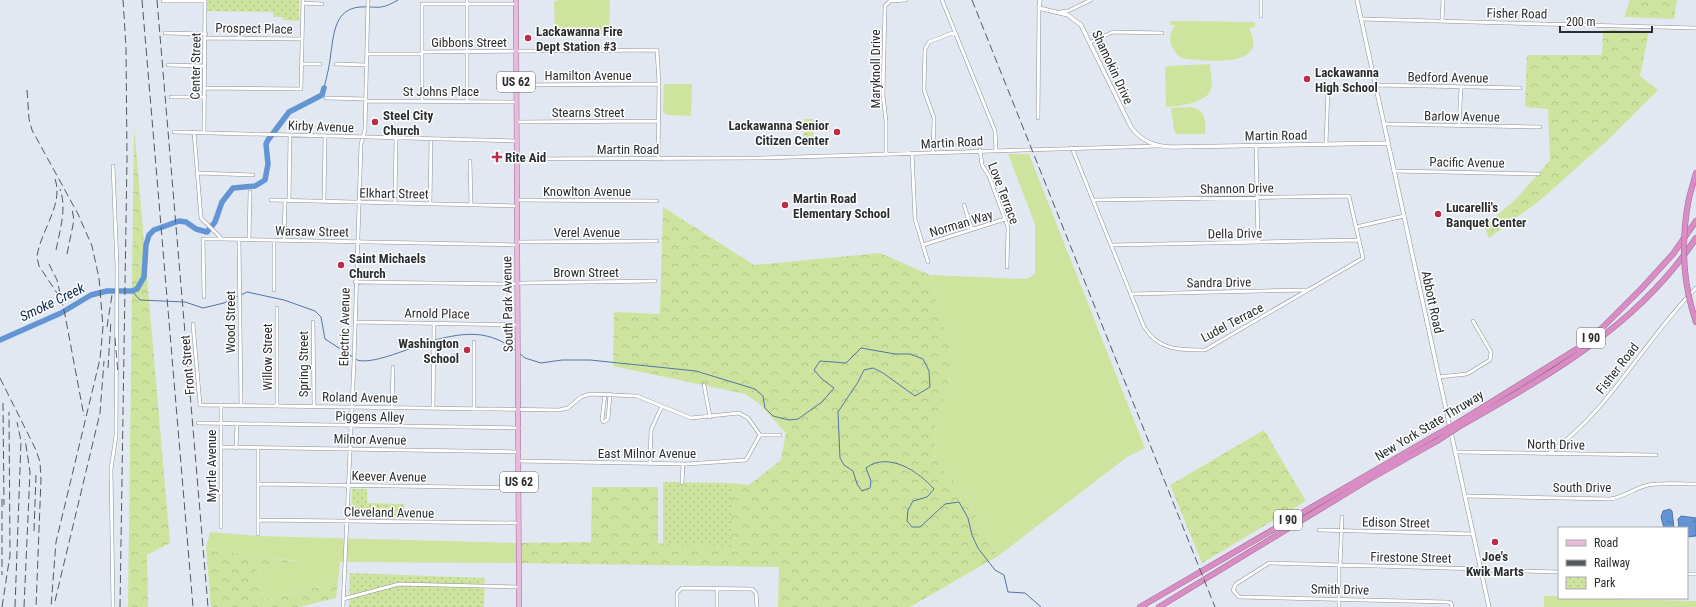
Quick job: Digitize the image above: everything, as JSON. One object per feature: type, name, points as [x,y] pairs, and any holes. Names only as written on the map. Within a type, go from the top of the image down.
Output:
[{"type":"highway","points":[[1696,173],[1689,198],[1685,226],[1687,287],[1696,322]]},
{"type":"highway","name":"New York State Thruway","points":[[1159,607],[1459,424],[1580,347],[1602,328],[1668,260],[1696,221]]},
{"type":"highway","name":"New York State Thruway","points":[[1459,424],[1574,358],[1616,327],[1650,295],[1696,238]]},
{"type":"highway","name":"New York State Thruway","points":[[1140,607],[1436,438]]},
{"type":"main road","name":"South Park Avenue","points":[[516,2],[516,159],[519,342],[519,607]]},
{"type":"street","points":[[163,1],[206,0]]},
{"type":"street","name":"Center Street","points":[[204,133],[206,0]]},
{"type":"street","name":"Maryknoll Drive","points":[[886,154],[886,121],[883,95],[885,6],[890,1],[906,0]]},
{"type":"street","points":[[942,0],[995,131],[996,150]]},
{"type":"street","points":[[1038,118],[1040,0]]},
{"type":"street","points":[[1060,12],[1068,11],[1091,0]]},
{"type":"street","points":[[1261,0],[1261,16]]},
{"type":"street","name":"Abbott Road","points":[[1357,0],[1489,607]]},
{"type":"street","points":[[1442,0],[1442,21]]},
{"type":"street","name":"Electric Avenue","points":[[343,607],[354,361],[355,282],[361,144],[365,130],[368,1]]},
{"type":"street","points":[[205,88],[301,89],[303,2],[322,4]]},
{"type":"street","points":[[467,2],[467,101]]},
{"type":"street","points":[[422,101],[422,4],[516,2]]},
{"type":"street","name":"Shamokin Drive","points":[[1039,8],[1060,12],[1078,21],[1084,29],[1131,127],[1142,139],[1159,146]]},
{"type":"street","name":"Fisher Road","points":[[1361,19],[1696,28]]},
{"type":"street","points":[[933,153],[934,118],[924,90],[925,49],[929,42],[955,32]]},
{"type":"street","points":[[1090,42],[1113,32],[1162,33]]},
{"type":"street","name":"Prospect Place","points":[[165,33],[205,36],[302,39]]},
{"type":"street","name":"Gibbons Street","points":[[367,54],[657,50],[659,84]]},
{"type":"street","points":[[302,64],[320,64]]},
{"type":"street","points":[[336,64],[367,65]]},
{"type":"street","points":[[168,65],[205,66]]},
{"type":"street","points":[[658,158],[659,84]]},
{"type":"street","name":"Hamilton Avenue","points":[[516,85],[659,84]]},
{"type":"street","name":"Bedford Avenue","points":[[1326,144],[1328,88],[1376,86],[1520,88]]},
{"type":"street","points":[[1459,126],[1460,87]]},
{"type":"street","points":[[171,97],[205,97]]},
{"type":"street","name":"St Johns Place","points":[[326,98],[516,102]]},
{"type":"street","name":"Stearns Street","points":[[516,122],[659,121]]},
{"type":"street","name":"Barlow Avenue","points":[[1384,124],[1540,127]]},
{"type":"street","name":"Kirby Avenue","points":[[174,132],[516,141]]},
{"type":"street","points":[[194,132],[202,218],[207,225],[222,239]]},
{"type":"street","points":[[284,240],[290,135]]},
{"type":"street","points":[[324,202],[325,136]]},
{"type":"street","points":[[395,203],[396,138]]},
{"type":"street","points":[[430,204],[431,139]]},
{"type":"street","name":"Martin Road","points":[[516,159],[760,158],[912,154],[980,150],[1388,143]]},
{"type":"street","points":[[1256,146],[1258,242]]},
{"type":"street","name":"Ludel Terrace","points":[[1072,148],[1144,327],[1151,337],[1159,344],[1175,350],[1205,350],[1363,258],[1356,227]]},
{"type":"street","name":"Love Terrace","points":[[980,150],[982,165],[989,176],[1008,227],[1007,267]]},
{"type":"street","points":[[912,154],[915,219],[928,262]]},
{"type":"street","points":[[470,161],[470,205]]},
{"type":"street","points":[[113,166],[117,247],[116,436],[111,469],[113,607]]},
{"type":"street","name":"Pacific Avenue","points":[[1394,171],[1539,174]]},
{"type":"street","points":[[198,173],[253,175]]},
{"type":"street","points":[[250,192],[250,240]]},
{"type":"street","name":"Shannon Drive","points":[[1093,200],[1349,196],[1356,227]]},
{"type":"street","name":"Elkhart Street","points":[[271,200],[470,205],[517,203]]},
{"type":"street","name":"Knowlton Avenue","points":[[517,203],[657,201]]},
{"type":"street","points":[[964,204],[972,230]]},
{"type":"street","points":[[1356,227],[1404,216]]},
{"type":"street","name":"Norman Way","points":[[923,245],[1005,219]]},
{"type":"street","name":"Warsaw Street","points":[[204,297],[204,239],[517,244]]},
{"type":"street","name":"Wood Street","points":[[239,240],[240,405]]},
{"type":"street","points":[[274,240],[274,290]]},
{"type":"street","name":"Della Drive","points":[[1111,245],[1359,240]]},
{"type":"street","name":"Verel Avenue","points":[[517,244],[657,241]]},
{"type":"street","name":"Brown Street","points":[[355,282],[518,284],[655,281]]},
{"type":"street","name":"Fisher Road","points":[[1548,454],[1574,435],[1593,414],[1677,307],[1696,288]]},
{"type":"street","name":"Sandra Drive","points":[[1131,294],[1308,290]]},
{"type":"street","name":"Willow Street","points":[[277,308],[277,406]]},
{"type":"street","points":[[1439,377],[1468,374],[1490,360],[1491,352],[1472,320]]},
{"type":"street","name":"Spring Street","points":[[313,322],[314,406]]},
{"type":"street","name":"Arnold Place","points":[[355,322],[518,324]]},
{"type":"street","points":[[433,408],[434,323]]},
{"type":"street","name":"Front Street","points":[[193,324],[200,405]]},
{"type":"street","points":[[474,342],[474,409]]},
{"type":"street","points":[[392,407],[393,367]]},
{"type":"street","points":[[704,385],[710,417]]},
{"type":"street","points":[[605,394],[602,420],[604,422],[608,419],[610,394]]},
{"type":"street","name":"Roland Avenue","points":[[200,405],[560,410],[568,408],[586,395],[610,394],[637,396],[686,417],[696,419],[740,413],[748,418],[760,435]]},
{"type":"street","name":"Myrtle Avenue","points":[[221,405],[221,527]]},
{"type":"street","points":[[650,463],[651,430],[662,406]]},
{"type":"street","name":"Piggens Alley","points":[[198,423],[519,428]]},
{"type":"street","points":[[236,448],[237,424]]},
{"type":"street","points":[[760,435],[780,435]]},
{"type":"street","name":"East Milnor Avenue","points":[[519,461],[683,464],[746,460],[760,435]]},
{"type":"street","name":"Milnor Avenue","points":[[221,448],[519,452]]},
{"type":"street","points":[[258,448],[258,534]]},
{"type":"street","name":"North Drive","points":[[1456,452],[1656,455]]},
{"type":"street","points":[[682,483],[683,464]]},
{"type":"street","name":"Keever Avenue","points":[[258,484],[519,488]]},
{"type":"street","name":"South Drive","points":[[1465,496],[1610,499],[1648,485],[1696,484]]},
{"type":"street","points":[[1338,607],[1342,516]]},
{"type":"street","name":"Cleveland Avenue","points":[[258,520],[519,523]]},
{"type":"street","name":"Edison Street","points":[[1318,530],[1474,534]]},
{"type":"street","name":"Firestone Street","points":[[1233,586],[1269,563],[1558,572]]},
{"type":"street","points":[[343,600],[399,584],[519,586]]},
{"type":"street","name":"Smith Drive","points":[[1233,586],[1235,594],[1239,597],[1447,602],[1451,603],[1452,607]]},
{"type":"street","points":[[717,588],[717,607]]},
{"type":"street","points":[[677,607],[677,593],[679,589],[717,588],[754,590],[756,593],[756,607]]},
{"type":"green space","points":[[207,0],[299,0],[299,21],[283,20],[283,17],[273,17],[273,12],[206,11]]},
{"type":"green space","points":[[558,0],[610,0],[609,34],[555,35],[554,2]]},
{"type":"green space","points":[[1630,0],[1677,0],[1674,19],[1624,17]]},
{"type":"green space","points":[[1170,21],[1255,22],[1255,27],[1249,28],[1253,41],[1251,51],[1243,57],[1232,60],[1218,61],[1181,58],[1172,47],[1170,38],[1176,25],[1170,25]]},
{"type":"green space","points":[[1603,30],[1649,31],[1640,76],[1658,90],[1608,140],[1538,202],[1489,238],[1484,226],[1515,200],[1550,160],[1548,109],[1525,107],[1527,55],[1602,55]]},
{"type":"green space","points":[[1210,64],[1212,86],[1204,98],[1191,103],[1166,107],[1165,68],[1168,66]]},
{"type":"green space","points":[[664,84],[692,84],[691,116],[667,115],[663,112]]},
{"type":"green space","points":[[1191,107],[1200,110],[1202,113],[1205,121],[1205,134],[1177,134],[1174,131],[1171,108]]},
{"type":"green space","points":[[804,119],[814,119],[813,140],[803,140]]},
{"type":"green space","points":[[134,126],[170,543],[147,555],[148,607],[128,607]]},
{"type":"green space","points":[[1008,154],[1029,154],[1145,448],[1127,457],[998,556],[964,494],[936,461],[935,426],[954,364],[930,275],[1027,279],[1035,274],[1035,224]]},
{"type":"green space","points":[[663,207],[754,265],[880,253],[930,275],[954,364],[935,426],[936,461],[964,494],[998,556],[910,607],[778,607],[779,567],[514,563],[515,543],[591,542],[592,487],[658,487],[658,543],[730,547],[731,483],[749,485],[781,460],[786,433],[758,403],[745,394],[613,366],[614,312],[660,314]]},
{"type":"green space","points":[[1264,430],[1306,501],[1202,563],[1170,485]]},
{"type":"green space","points":[[663,482],[731,483],[731,547],[663,544]]},
{"type":"green space","points":[[352,489],[367,489],[367,503],[404,504],[404,518],[350,517]]},
{"type":"green space","points":[[210,532],[258,536],[515,543],[514,563],[340,562],[338,582],[263,600],[254,572],[273,563],[298,561],[268,558],[206,548]]},
{"type":"green space","points":[[206,548],[302,562],[273,563],[254,572],[263,600],[338,582],[336,598],[299,607],[211,607]]},
{"type":"green space","points":[[350,573],[485,578],[484,607],[349,607]]},
{"type":"green space","points":[[1544,596],[1558,596],[1558,599],[1696,601],[1696,607],[1544,607]]},
{"type":"water","points":[[1670,509],[1672,511],[1674,527],[1664,527],[1661,517],[1663,511]]},
{"type":"water","points":[[1681,516],[1696,518],[1696,536],[1688,537],[1688,527],[1679,527],[1678,519]]},
{"type":"waterway","name":"Smoke Creek","points":[[324,88],[333,37],[337,23],[345,12],[360,7],[383,7],[398,0]]},
{"type":"waterway","name":"Smoke Creek","points":[[0,340],[61,313],[91,295],[107,291],[132,291],[137,289],[144,277],[146,245],[149,235],[154,230],[179,221],[186,222],[196,229],[207,232],[215,222],[222,202],[233,188],[255,186],[265,180],[268,164],[266,144],[268,140],[289,112],[322,95],[324,88]]},
{"type":"waterway","points":[[132,291],[140,300],[185,302],[203,308],[224,303],[238,296]]},
{"type":"waterway","points":[[241,295],[247,292],[284,300],[315,311],[321,317],[325,339],[353,357]]},
{"type":"waterway","points":[[435,340],[457,335],[477,334],[496,339],[515,350]]},
{"type":"waterway","points":[[355,359],[370,361],[432,341]]},
{"type":"waterway","points":[[519,353],[525,358],[541,363],[562,360],[590,360],[696,371],[755,389],[763,396],[765,408],[773,416],[789,420],[798,419],[822,402],[834,388],[822,379],[814,370],[820,361],[846,363],[861,348],[895,354],[910,354],[923,359],[929,371],[930,387],[915,396],[883,373],[873,368],[864,370],[858,382],[838,412],[840,458],[844,465],[853,471],[857,484],[862,491],[870,488],[871,481],[866,468],[875,463],[894,463],[903,466],[912,470],[928,483],[934,489],[927,497],[913,501],[908,510],[907,521],[912,527],[920,527],[945,504],[959,502],[968,518],[972,535],[978,548],[995,570],[1004,575],[1008,592],[1025,593],[1041,607]]},
{"type":"railway","points":[[120,607],[127,158],[126,47],[123,0]]},
{"type":"railway","points":[[142,0],[193,607]]},
{"type":"railway","points":[[157,0],[208,607]]},
{"type":"railway","points":[[972,0],[1215,607]]},
{"type":"railway","points":[[27,90],[29,119],[32,130],[78,214],[92,246],[99,278],[103,327],[100,359],[56,542],[51,607]]},
{"type":"railway","points":[[55,179],[57,189],[54,208],[42,238],[37,257],[39,266],[57,293]]},
{"type":"railway","points":[[56,250],[63,211],[60,189]]},
{"type":"railway","points":[[67,254],[74,220],[72,209]]},
{"type":"railway","points":[[49,264],[57,280],[84,416]]},
{"type":"railway","points":[[107,327],[112,295]]},
{"type":"railway","points":[[108,368],[111,320]]},
{"type":"railway","points":[[115,338],[118,374]]},
{"type":"railway","points":[[55,601],[100,413],[104,361]]},
{"type":"railway","points":[[0,378],[36,450],[40,462],[41,479],[36,607]]},
{"type":"railway","points":[[3,403],[4,505]]},
{"type":"railway","points":[[2,607],[10,555],[9,412]]},
{"type":"railway","points":[[15,607],[21,441],[17,422]]},
{"type":"railway","points":[[24,607],[30,472],[25,439]]},
{"type":"railway","points":[[34,531],[36,475]]},
{"type":"railway","points":[[2,499],[2,575]]},
{"type":"place","name":"Lackawanna Fire Dept Station #3","points":[[528,38]]},
{"type":"place","name":"Lackawanna High School","points":[[1307,79]]},
{"type":"place","name":"Steel City Church","points":[[375,122]]},
{"type":"place","name":"Lackawanna Senior Citizen Center","points":[[837,132]]},
{"type":"place","name":"Rite Aid","points":[[497,157]]},
{"type":"place","name":"Martin Road Elementary School","points":[[785,205]]},
{"type":"place","name":"Lucarelli's Banquet Center","points":[[1438,214]]},
{"type":"place","name":"Saint Michaels Church","points":[[341,265]]},
{"type":"place","name":"Washington School","points":[[467,350]]},
{"type":"place","name":"Joe's Kwik Marts","points":[[1495,542]]}]
